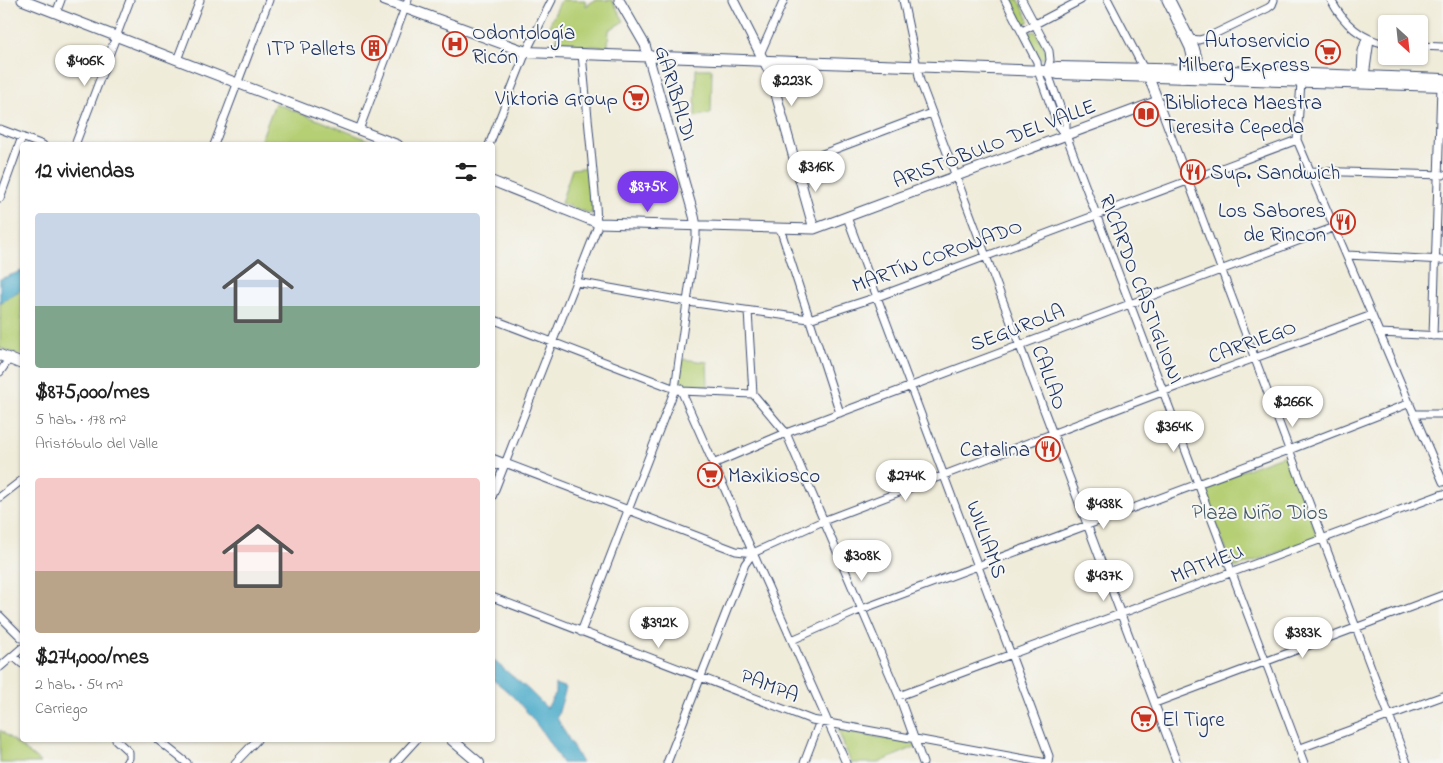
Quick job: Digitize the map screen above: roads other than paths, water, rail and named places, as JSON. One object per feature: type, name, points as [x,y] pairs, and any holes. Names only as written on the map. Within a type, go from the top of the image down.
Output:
[{"type":"main road","points":[[384,0],[406,4],[526,52],[648,57],[762,56],[916,66],[1043,71],[1057,67],[1301,82],[1442,84]]},
{"type":"main road","points":[[1147,73],[1363,76],[1442,84]]},
{"type":"main road","points":[[5,356],[20,363]]},
{"type":"main road","points":[[454,742],[480,763]]},
{"type":"street","points":[[22,0],[390,142]]},
{"type":"street","points":[[56,13],[61,0]]},
{"type":"street","points":[[76,142],[130,0]]},
{"type":"street","points":[[177,60],[200,0]]},
{"type":"street","points":[[215,142],[269,0]]},
{"type":"street","points":[[490,142],[526,52],[552,0]]},
{"type":"street","name":"GARIBALDI","points":[[581,632],[678,390],[677,378],[696,237],[692,207],[645,45],[619,0]]},
{"type":"street","points":[[732,0],[770,72],[814,229]]},
{"type":"street","points":[[762,56],[784,0]]},
{"type":"street","name":"CALLAO","points":[[903,0],[920,81],[1177,763]]},
{"type":"street","name":"RICARDO CASTIGLIONI","points":[[1005,0],[1043,71],[1058,126],[1066,134],[1230,573],[1304,763]]},
{"type":"street","name":"RICARDO CASTIGLIONI","points":[[1022,0],[1049,51],[1050,60],[1043,71]]},
{"type":"street","points":[[1022,31],[1082,0]]},
{"type":"street","points":[[1108,0],[1147,73],[1158,101],[1407,763]]},
{"type":"street","points":[[1166,0],[1188,38],[1198,40],[1206,38],[1268,8],[1274,0]]},
{"type":"street","points":[[1172,0],[1188,38],[1196,65]]},
{"type":"street","points":[[1331,0],[1346,22],[1368,39],[1378,42]]},
{"type":"street","points":[[359,130],[406,4]]},
{"type":"street","points":[[1363,76],[1368,39]]},
{"type":"street","points":[[1428,46],[1443,47]]},
{"type":"street","points":[[495,490],[598,223],[582,54]]},
{"type":"street","points":[[1301,82],[1297,140],[1443,482]]},
{"type":"street","points":[[1433,336],[1442,84]]},
{"type":"street","name":"ARISTÓBULO DEL VALLE","points":[[495,182],[598,223],[814,229],[1158,101]]},
{"type":"street","points":[[796,164],[932,112]]},
{"type":"street","points":[[0,129],[35,142]]},
{"type":"street","points":[[20,142],[22,137]]},
{"type":"street","name":"MARTÍN CORONADO","points":[[576,282],[688,302],[809,319],[877,297],[1297,140]]},
{"type":"street","points":[[0,198],[20,143]]},
{"type":"street","points":[[1311,171],[1440,175]]},
{"type":"street","name":"WILLIAMS","points":[[847,216],[1049,756],[1048,763]]},
{"type":"street","name":"SEGUROLA","points":[[713,464],[786,433],[911,387],[1019,344],[1335,227]]},
{"type":"street","points":[[780,228],[840,413]]},
{"type":"street","points":[[1347,255],[1443,260]]},
{"type":"street","points":[[748,311],[753,394],[786,433],[899,696],[923,763]]},
{"type":"street","name":"CARRIEGO","points":[[753,553],[823,521],[1162,392],[1372,315]]},
{"type":"street","points":[[495,320],[678,390],[753,394]]},
{"type":"street","points":[[1379,333],[1443,336]]},
{"type":"street","points":[[0,372],[5,356]]},
{"type":"street","points":[[678,390],[713,464],[846,763]]},
{"type":"street","points":[[792,640],[862,609],[1410,403]]},
{"type":"street","points":[[1414,414],[1443,414]]},
{"type":"street","points":[[495,459],[736,551],[753,553]]},
{"type":"street","points":[[495,465],[506,463]]},
{"type":"street","points":[[0,497],[20,482]]},
{"type":"street","name":"MATHEU","points":[[899,696],[1443,494]]},
{"type":"street","points":[[667,763],[745,564],[753,553]]},
{"type":"street","points":[[1155,703],[1443,595]]},
{"type":"street","name":"PAMPA","points":[[495,598],[812,720],[1048,763]]},
{"type":"street","points":[[0,616],[20,636]]},
{"type":"street","points":[[0,667],[20,650]]},
{"type":"street","points":[[13,656],[20,662]]},
{"type":"street","points":[[1298,749],[1443,696]]},
{"type":"street","points":[[804,763],[820,721]]},
{"type":"street","points":[[118,742],[130,755],[126,763]]},
{"type":"street","points":[[161,742],[187,763]]},
{"type":"street","points":[[235,763],[255,742]]},
{"type":"street","points":[[395,763],[414,742]]},
{"type":"water","points":[[20,272],[20,290],[0,303],[0,279]]},
{"type":"water","points":[[495,662],[547,708],[555,694],[555,684],[566,688],[557,718],[582,763],[562,763],[548,740],[523,707],[495,681]]},
{"type":"place","name":"Odontología Ricón","points":[[455,44]]},
{"type":"place","name":"ITP Pallets","points":[[374,48]]},
{"type":"place","name":"Autoservicio Milberg Express","points":[[1328,52]]},
{"type":"place","name":"Viktoria Group","points":[[636,98]]},
{"type":"place","name":"Biblioteca Maestra Teresita Cepeda","points":[[1146,114]]},
{"type":"place","name":"Sup. Sandwich","points":[[1193,172]]},
{"type":"place","name":"Los Sabores de Rincon","points":[[1343,222]]},
{"type":"place","name":"Catalina","points":[[1048,449]]},
{"type":"place","name":"Maxikiosco","points":[[710,475]]},
{"type":"place","name":"El Tigre","points":[[1144,719]]},
{"type":"park label","name":"Plaza Niño Dios","points":[[1260,512]]}]
